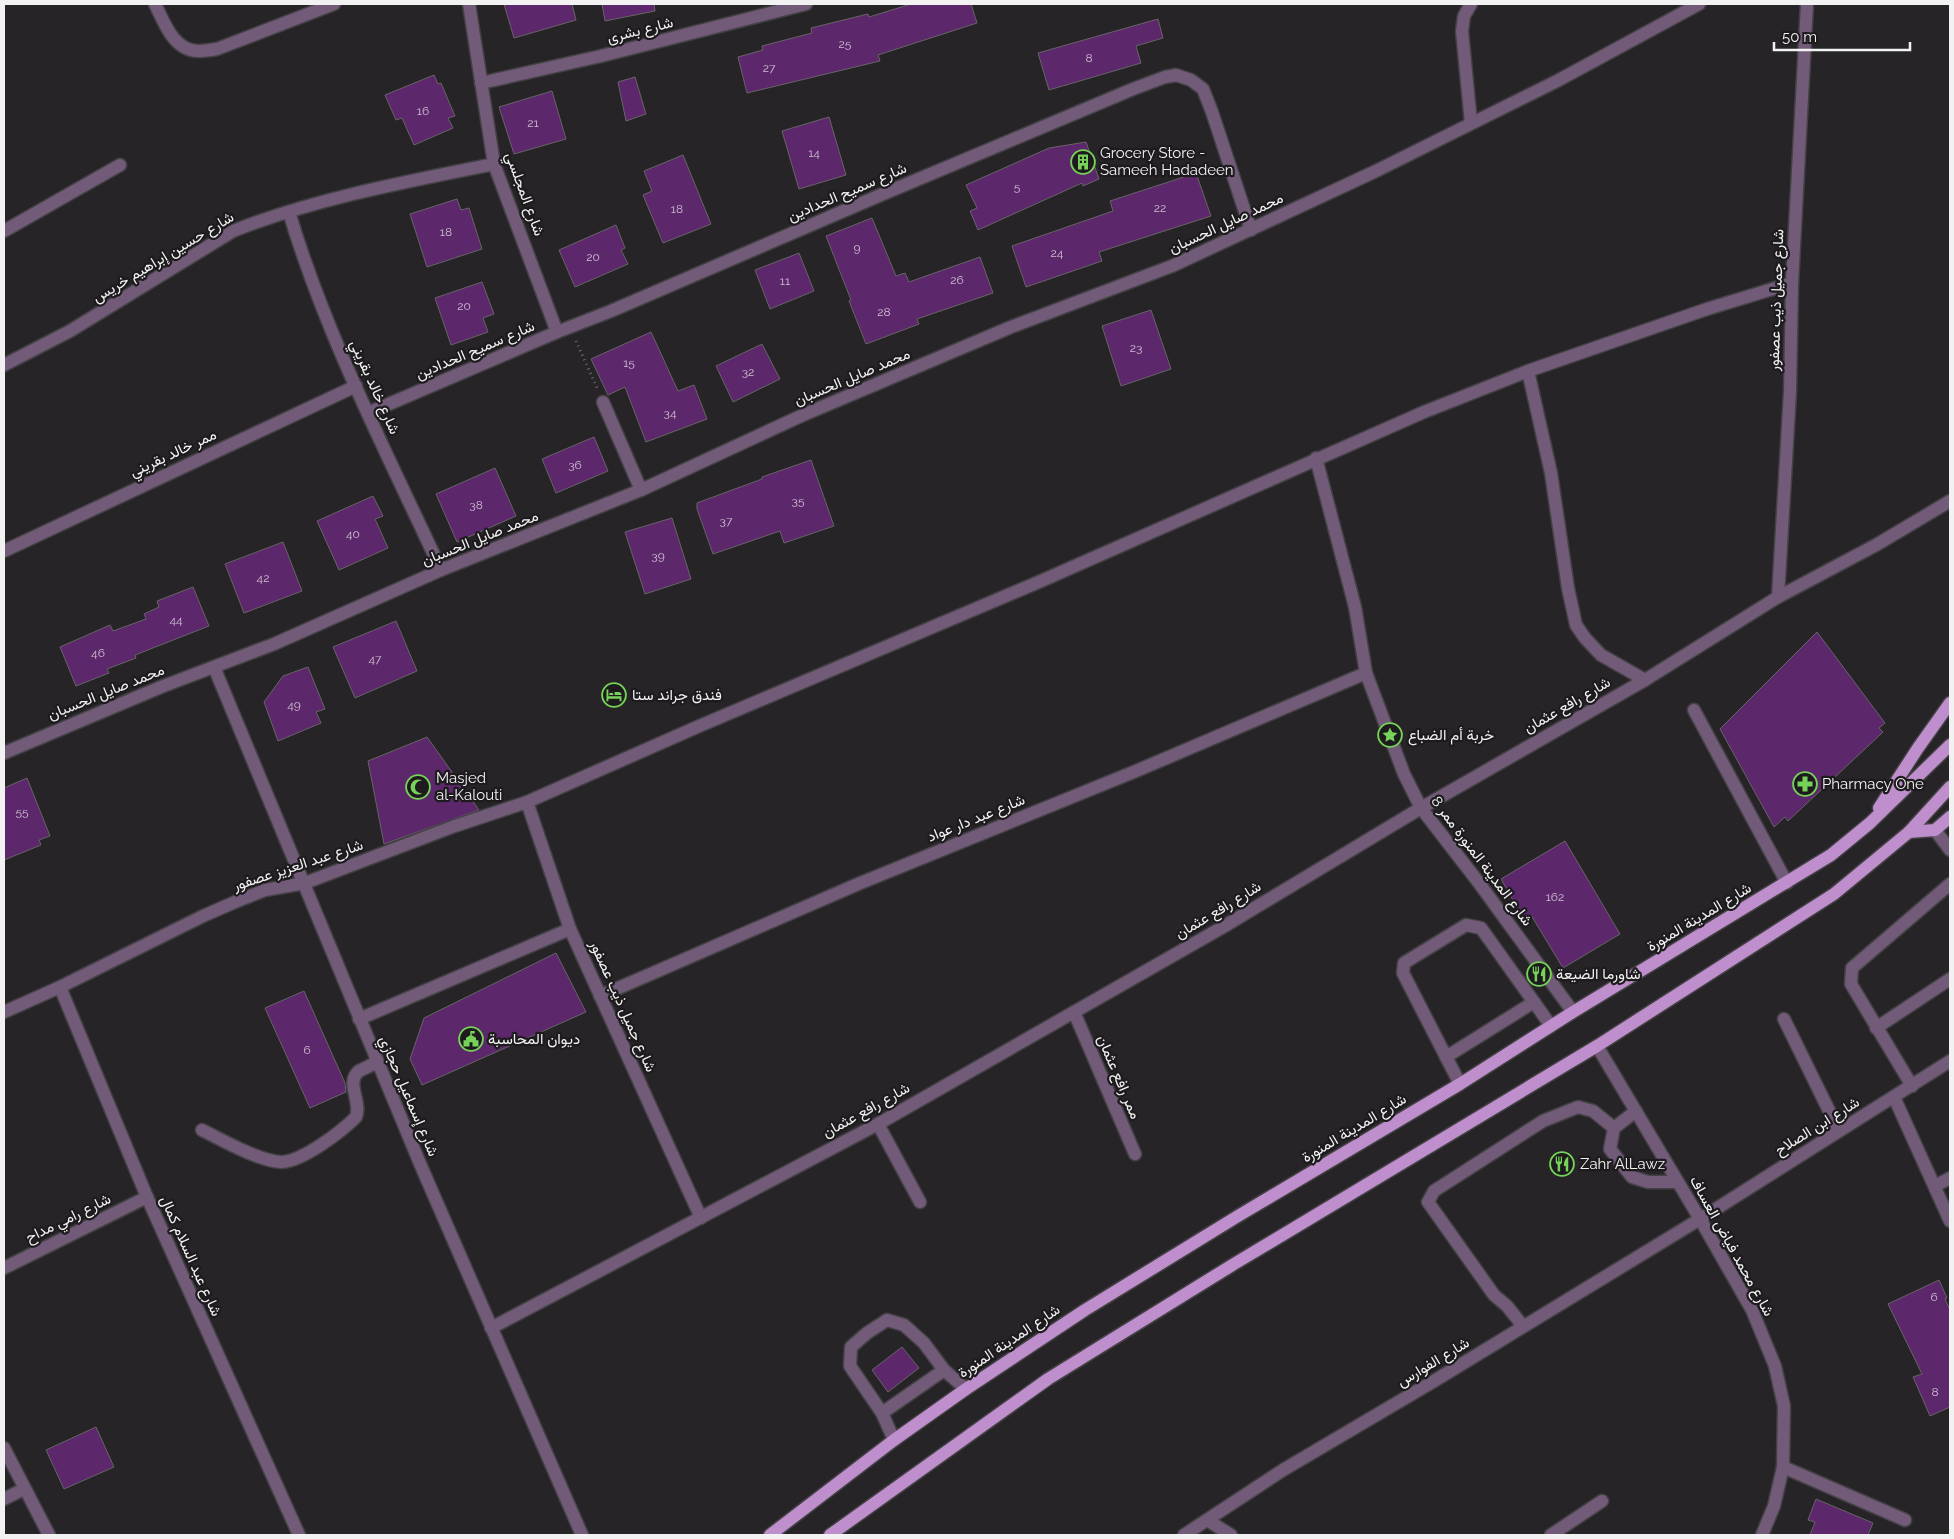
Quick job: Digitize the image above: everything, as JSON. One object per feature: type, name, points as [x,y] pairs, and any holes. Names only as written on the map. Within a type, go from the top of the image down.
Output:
[{"type":"main road","points":[[1870,823],[1918,748],[1950,703]]},
{"type":"main road","name":"شارع المدينة المنورة","points":[[770,1535],[894,1440],[966,1389],[1093,1305],[1460,1084],[1573,1012],[1831,855],[1870,823],[1950,745]]},
{"type":"main road","points":[[830,1535],[982,1425],[1069,1366],[1250,1254],[1597,1046],[1834,894],[1909,832],[1950,787]]},
{"type":"main road","points":[[1909,832],[1935,830],[1950,817]]},
{"type":"street","points":[[155,4],[173,38],[184,48],[197,51],[217,49],[334,4]]},
{"type":"street","name":"شارع المجلسي","points":[[470,4],[480,83],[494,164],[557,332]]},
{"type":"street","name":"شارع بشرى","points":[[480,83],[601,56],[806,4]]},
{"type":"street","points":[[1470,4],[1464,16],[1462,31],[1471,123]]},
{"type":"street","name":"محمد صايل الحسبان","points":[[4,753],[110,708],[307,630],[441,570],[641,490],[821,407],[1011,327],[1172,266],[1376,171],[1557,81],[1699,4]]},
{"type":"street","name":"شارع جميل ذيب عصفور","points":[[1778,597],[1790,392],[1792,283],[1807,4]]},
{"type":"street","name":"شارع سميح الحدادين","points":[[368,412],[557,332],[612,312],[874,198],[1165,77],[1176,75],[1191,80],[1203,89],[1251,230]]},
{"type":"street","points":[[4,231],[120,164]]},
{"type":"street","name":"شارع حسين إبراهيم خريس","points":[[4,365],[70,332],[233,231],[289,212],[356,194],[494,164]]},
{"type":"street","name":"شارع خالد بقريني","points":[[289,212],[300,250],[356,386],[441,570]]},
{"type":"street","name":"شارع عبد العزيز عصفور","points":[[4,1012],[236,902],[265,890],[305,883],[452,827],[527,802],[697,727],[1041,581],[1316,458],[1424,412],[1528,371],[1707,309],[1792,283]]},
{"type":"street","points":[[1528,371],[1551,473],[1568,588],[1576,625],[1601,656],[1645,680]]},
{"type":"street","name":"ممر خالد بقريني","points":[[4,551],[356,386]]},
{"type":"street","points":[[603,402],[641,490]]},
{"type":"street","name":"شارع المدينة المنورة ممر 8","points":[[1316,458],[1356,607],[1366,673],[1404,774],[1421,808],[1573,1012]]},
{"type":"street","name":"شارع رافع عثمان","points":[[491,1328],[878,1124],[1223,927],[1421,808],[1645,680],[1778,597],[1876,545],[1950,501]]},
{"type":"street","name":"شارع إسماعيل حجازي","points":[[214,667],[305,883],[359,1019],[582,1535]]},
{"type":"street","name":"شارع عبد دار عواد","points":[[600,996],[858,884],[1136,771],[1366,673]]},
{"type":"street","points":[[1694,710],[1787,883]]},
{"type":"street","name":"شارع جميل ذيب عصفور","points":[[527,802],[570,928],[701,1218]]},
{"type":"street","points":[[1935,830],[1950,850]]},
{"type":"street","points":[[1912,1086],[1851,984],[1852,968],[1950,884]]},
{"type":"street","points":[[1460,1084],[1403,972],[1404,963],[1466,924],[1481,928],[1551,1026]]},
{"type":"street","points":[[359,1019],[570,928]]},
{"type":"street","points":[[1876,1028],[1950,979]]},
{"type":"street","name":"شارع عبد السلام كمال","points":[[60,987],[147,1197],[299,1535]]},
{"type":"street","points":[[1446,1057],[1534,1002]]},
{"type":"street","name":"ممر رافع عثمان","points":[[1074,1012],[1134,1154]]},
{"type":"street","points":[[1784,1019],[1839,1131]]},
{"type":"street","name":"شارع محمد فياض العساف","points":[[1597,1046],[1700,1218],[1752,1310],[1774,1366],[1784,1406],[1783,1467],[1774,1506],[1762,1535]]},
{"type":"street","name":"شارع ابن الصلاح","points":[[1700,1218],[1950,1061]]},
{"type":"street","points":[[202,1130],[260,1157],[281,1162],[294,1159],[318,1147],[356,1117],[358,1105],[353,1085],[354,1078],[358,1072],[378,1062]]},
{"type":"street","points":[[1894,1097],[1950,1221]]},
{"type":"street","points":[[1523,1326],[1507,1306],[1494,1295],[1428,1202],[1434,1191],[1535,1126],[1578,1107],[1593,1111],[1614,1128]]},
{"type":"street","points":[[1636,1111],[1614,1128],[1610,1149],[1632,1177],[1648,1182],[1677,1182]]},
{"type":"street","points":[[878,1124],[920,1202]]},
{"type":"street","points":[[1935,1186],[1950,1178]]},
{"type":"street","name":"شارع رامي مداح","points":[[4,1268],[147,1197]]},
{"type":"street","name":"شارع الفوارس","points":[[1184,1535],[1283,1470],[1700,1218]]},
{"type":"street","points":[[894,1440],[882,1413],[850,1366],[851,1347],[867,1332],[886,1320],[904,1325],[924,1343],[944,1370],[966,1389]]},
{"type":"street","points":[[882,1413],[944,1370]]},
{"type":"street","points":[[4,1448],[49,1535]]},
{"type":"street","points":[[1783,1467],[1906,1520]]},
{"type":"street","points":[[4,1499],[24,1489]]},
{"type":"street","points":[[1551,1535],[1602,1501]]},
{"type":"street","points":[[1207,1520],[1231,1535]]},
{"type":"path","points":[[570,328],[603,402]]},
{"type":"building","points":[[504,4],[572,4],[576,20],[514,38]]},
{"type":"building","points":[[602,4],[654,4],[655,11],[605,21]]},
{"type":"building","points":[[911,4],[971,4],[977,23],[878,55],[880,61],[747,93],[738,57],[763,50],[762,46],[812,33],[811,28],[868,14],[869,17]]},
{"type":"building","points":[[1158,19],[1163,38],[1136,46],[1141,63],[1049,90],[1038,53]]},
{"type":"building","points":[[434,75],[438,84],[441,83],[455,116],[448,118],[453,128],[414,145],[402,118],[396,120],[385,95]]},
{"type":"building","points":[[635,77],[646,114],[626,121],[618,82]]},
{"type":"building","points":[[552,91],[566,139],[514,154],[499,107]]},
{"type":"building","points":[[829,117],[846,175],[799,189],[782,131]]},
{"type":"building","points":[[1086,142],[1099,179],[1083,186],[1082,183],[978,230],[970,211],[977,208],[966,185],[1049,148]]},
{"type":"building","points":[[683,155],[711,224],[663,243],[643,195],[652,191],[644,171]]},
{"type":"building","points":[[1196,173],[1211,216],[1099,252],[1102,261],[1026,287],[1012,246],[1113,211],[1110,201]]},
{"type":"building","points":[[457,199],[461,210],[469,208],[482,249],[427,267],[410,214]]},
{"type":"building","points":[[872,218],[896,276],[905,273],[909,282],[980,257],[993,293],[917,319],[919,324],[866,344],[826,236]]},
{"type":"building","points":[[616,225],[625,248],[621,250],[628,264],[575,287],[559,250]]},
{"type":"building","points":[[799,253],[814,291],[770,309],[755,270]]},
{"type":"building","points":[[482,282],[494,314],[483,318],[488,332],[451,345],[435,298]]},
{"type":"building","points":[[1151,310],[1171,369],[1121,386],[1102,326]]},
{"type":"building","points":[[651,332],[678,391],[694,385],[707,419],[646,442],[625,387],[608,395],[591,359]]},
{"type":"building","points":[[762,344],[780,379],[733,402],[716,366]]},
{"type":"building","points":[[594,437],[608,471],[556,493],[542,459]]},
{"type":"building","points":[[811,460],[834,526],[784,543],[780,531],[713,554],[697,509],[697,503]]},
{"type":"building","points":[[495,468],[516,516],[457,542],[436,494]]},
{"type":"building","points":[[373,496],[383,516],[375,519],[388,548],[339,570],[317,521]]},
{"type":"building","points":[[672,518],[691,579],[645,594],[625,532]]},
{"type":"building","points":[[283,542],[302,591],[244,613],[225,564]]},
{"type":"building","points":[[193,587],[209,626],[135,655],[136,658],[107,669],[109,673],[76,686],[60,647],[110,625],[113,631],[146,619],[144,614],[159,607],[157,601]]},
{"type":"building","points":[[396,621],[417,671],[355,698],[333,647]]},
{"type":"building","points":[[1817,632],[1885,723],[1879,728],[1883,732],[1788,821],[1785,817],[1774,827],[1720,729]]},
{"type":"building","points":[[308,667],[325,709],[316,712],[321,723],[278,741],[264,702],[283,676]]},
{"type":"building","name":"Masjed al-Kalouti","points":[[427,737],[479,810],[384,844],[368,761]]},
{"type":"building","points":[[27,778],[50,836],[39,840],[41,845],[4,860],[4,788]]},
{"type":"building","points":[[1565,841],[1620,934],[1563,968],[1531,915],[1524,920],[1501,879]]},
{"type":"building","name":"ديوان المحاسبة","points":[[556,953],[586,1012],[422,1085],[410,1059],[424,1018]]},
{"type":"building","points":[[304,991],[345,1083],[346,1092],[310,1108],[265,1008]]},
{"type":"building","points":[[1939,1280],[1950,1310],[1950,1407],[1930,1416],[1913,1377],[1922,1374],[1888,1304]]},
{"type":"building","points":[[902,1347],[919,1368],[888,1392],[872,1370]]},
{"type":"building","points":[[96,1427],[114,1467],[64,1489],[46,1450]]},
{"type":"building","points":[[1816,1499],[1873,1523],[1868,1535],[1810,1535],[1815,1522],[1808,1520]]},
{"type":"place","name":"Grocery Store - Sameeh Hadadeen","points":[[1083,162]]},
{"type":"place","name":"فندق جراند ستا","points":[[614,695]]},
{"type":"place","name":"خربة أم الضباع","points":[[1390,735]]},
{"type":"place","name":"Pharmacy One","points":[[1805,784]]},
{"type":"place","name":"Masjed al-Kalouti","points":[[418,787]]},
{"type":"place","name":"شاورما الضيعة","points":[[1539,974]]},
{"type":"place","name":"ديوان المحاسبة","points":[[471,1039]]},
{"type":"place","name":"Zahr AlLawz","points":[[1562,1164]]}]
